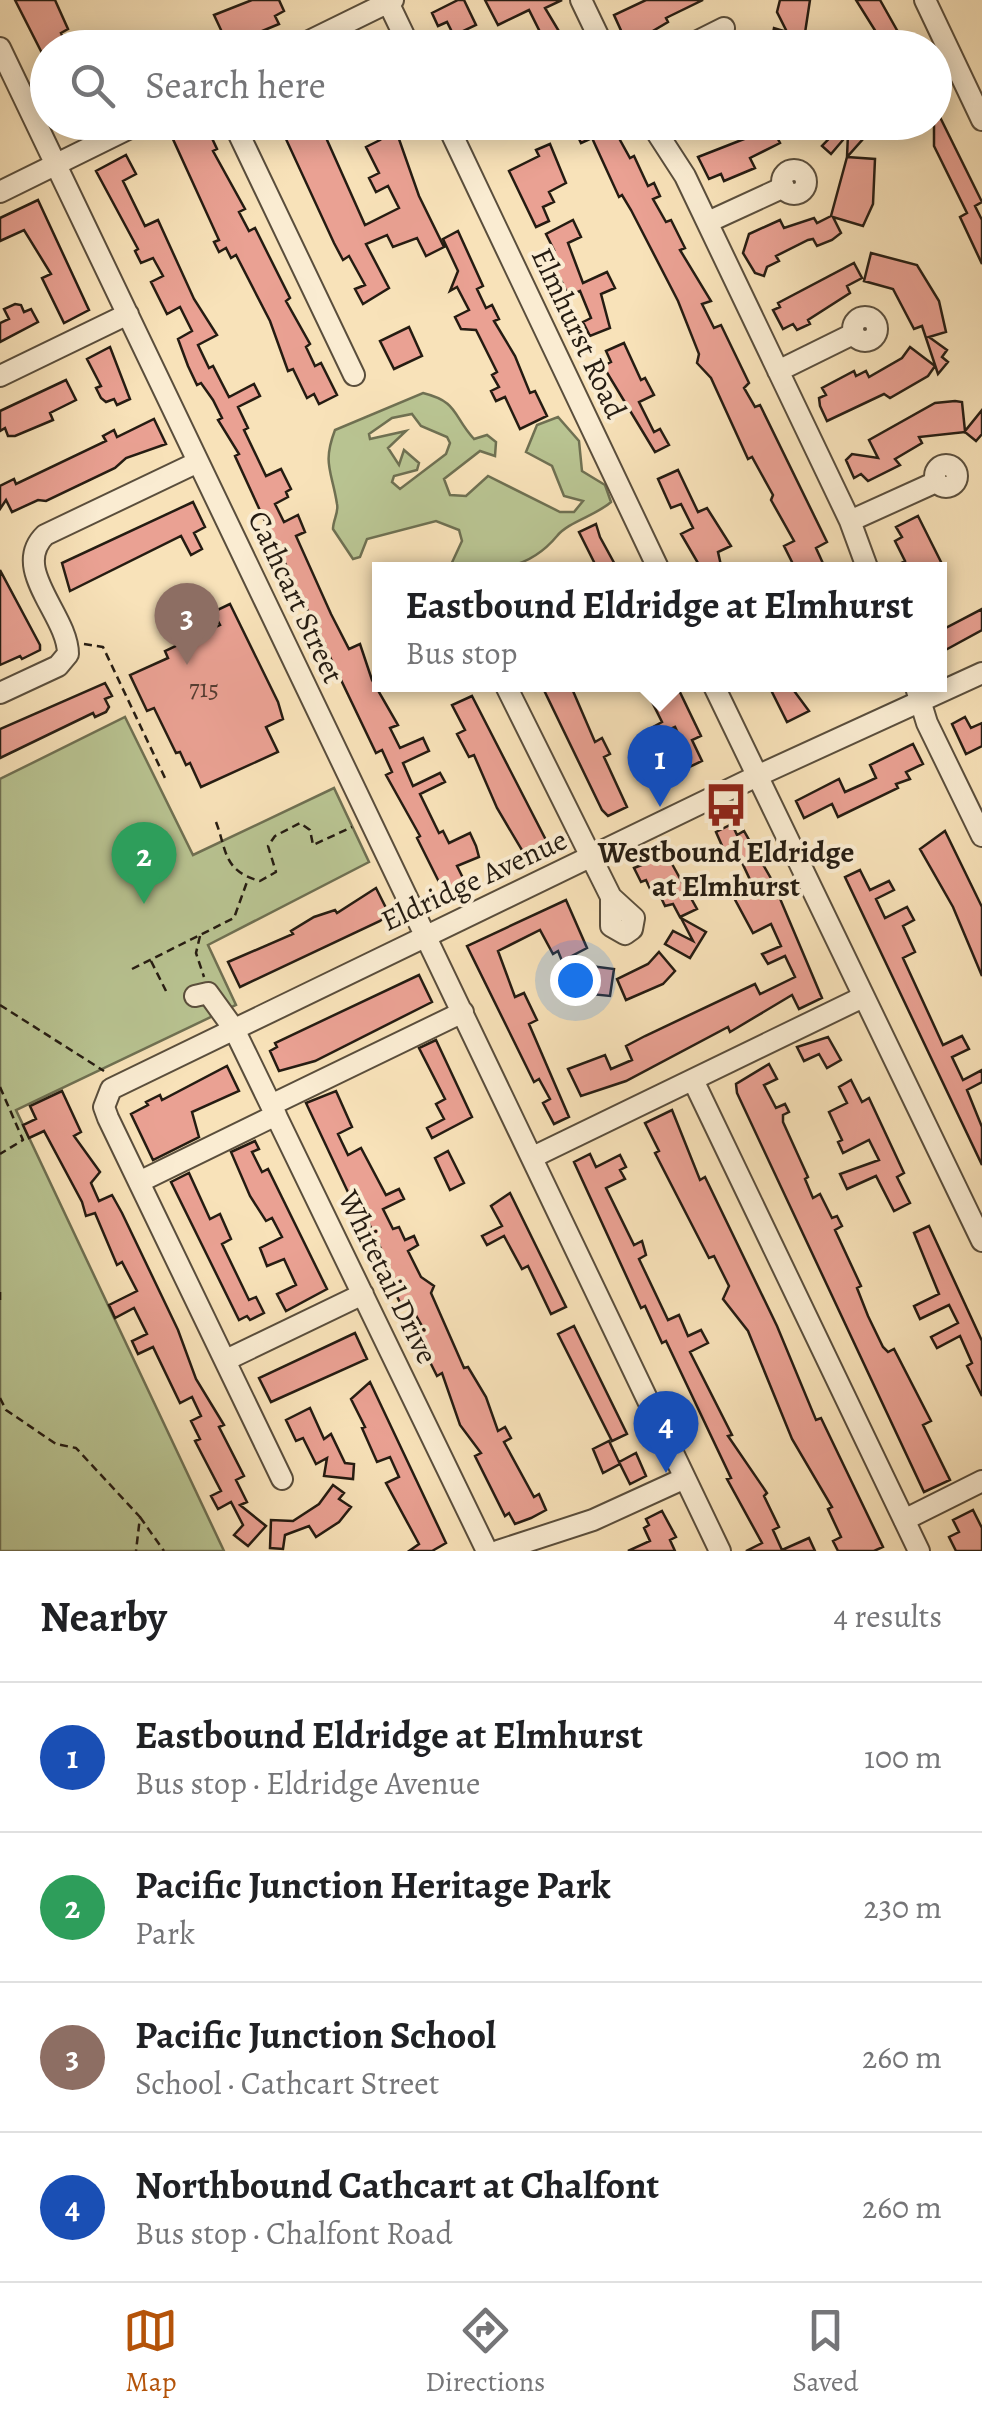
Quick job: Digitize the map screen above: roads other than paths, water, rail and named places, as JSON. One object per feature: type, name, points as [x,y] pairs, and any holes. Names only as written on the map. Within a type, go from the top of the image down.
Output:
[{"type":"street","points":[[581,0],[595,30]]},
{"type":"street","points":[[925,0],[939,30]]},
{"type":"street","points":[[332,30],[390,1],[402,30]]},
{"type":"street","points":[[720,30],[724,28]]},
{"type":"street","name":"Cathcart Street","points":[[0,48],[30,109]]},
{"type":"street","points":[[952,57],[982,120]]},
{"type":"street","name":"Cathcart Street","points":[[45,140],[720,1551]]},
{"type":"street","points":[[0,192],[106,140]]},
{"type":"street","points":[[242,140],[354,375]]},
{"type":"street","name":"Elmhurst Road","points":[[455,140],[654,562]]},
{"type":"street","points":[[662,140],[708,222],[850,520],[865,562]]},
{"type":"street","points":[[708,222],[784,187]]},
{"type":"street","points":[[0,376],[128,314]]},
{"type":"street","points":[[778,371],[854,334]]},
{"type":"street","points":[[1,690],[58,666],[68,654],[68,641],[33,567],[36,544],[45,535],[198,462]]},
{"type":"street","points":[[850,520],[936,482]]},
{"type":"street","name":"Eldridge Avenue","points":[[947,684],[982,673]]},
{"type":"street","points":[[509,692],[611,897]]},
{"type":"street","points":[[717,692],[982,1241]]},
{"type":"street","points":[[918,694],[982,836]]},
{"type":"street","name":"Eldridge Avenue","points":[[139,1182],[108,1118],[106,1099],[119,1083],[589,858],[918,694]]},
{"type":"street","name":"Whitetail Drive","points":[[202,994],[234,1029],[486,1551]]},
{"type":"street","points":[[533,1156],[864,997]]},
{"type":"street","points":[[282,1479],[139,1182],[463,1012]]},
{"type":"street","points":[[694,1080],[920,1551]]},
{"type":"street","points":[[226,1360],[363,1294]]},
{"type":"street","points":[[498,1551],[593,1520],[685,1478]]},
{"type":"street","points":[[904,1520],[982,1482]]},
{"type":"place","name":"Pacific Junction School","points":[[187,665]]},
{"type":"place","name":"Westbound Eldridge at Elmhurst","points":[[726,805]]},
{"type":"place","name":"Eastbound Eldridge at Elmhurst","points":[[660,807]]},
{"type":"place","name":"Pacific Junction Heritage Park","points":[[144,904]]},
{"type":"place","name":"Northbound Cathcart at Chalfont","points":[[666,1473]]}]
